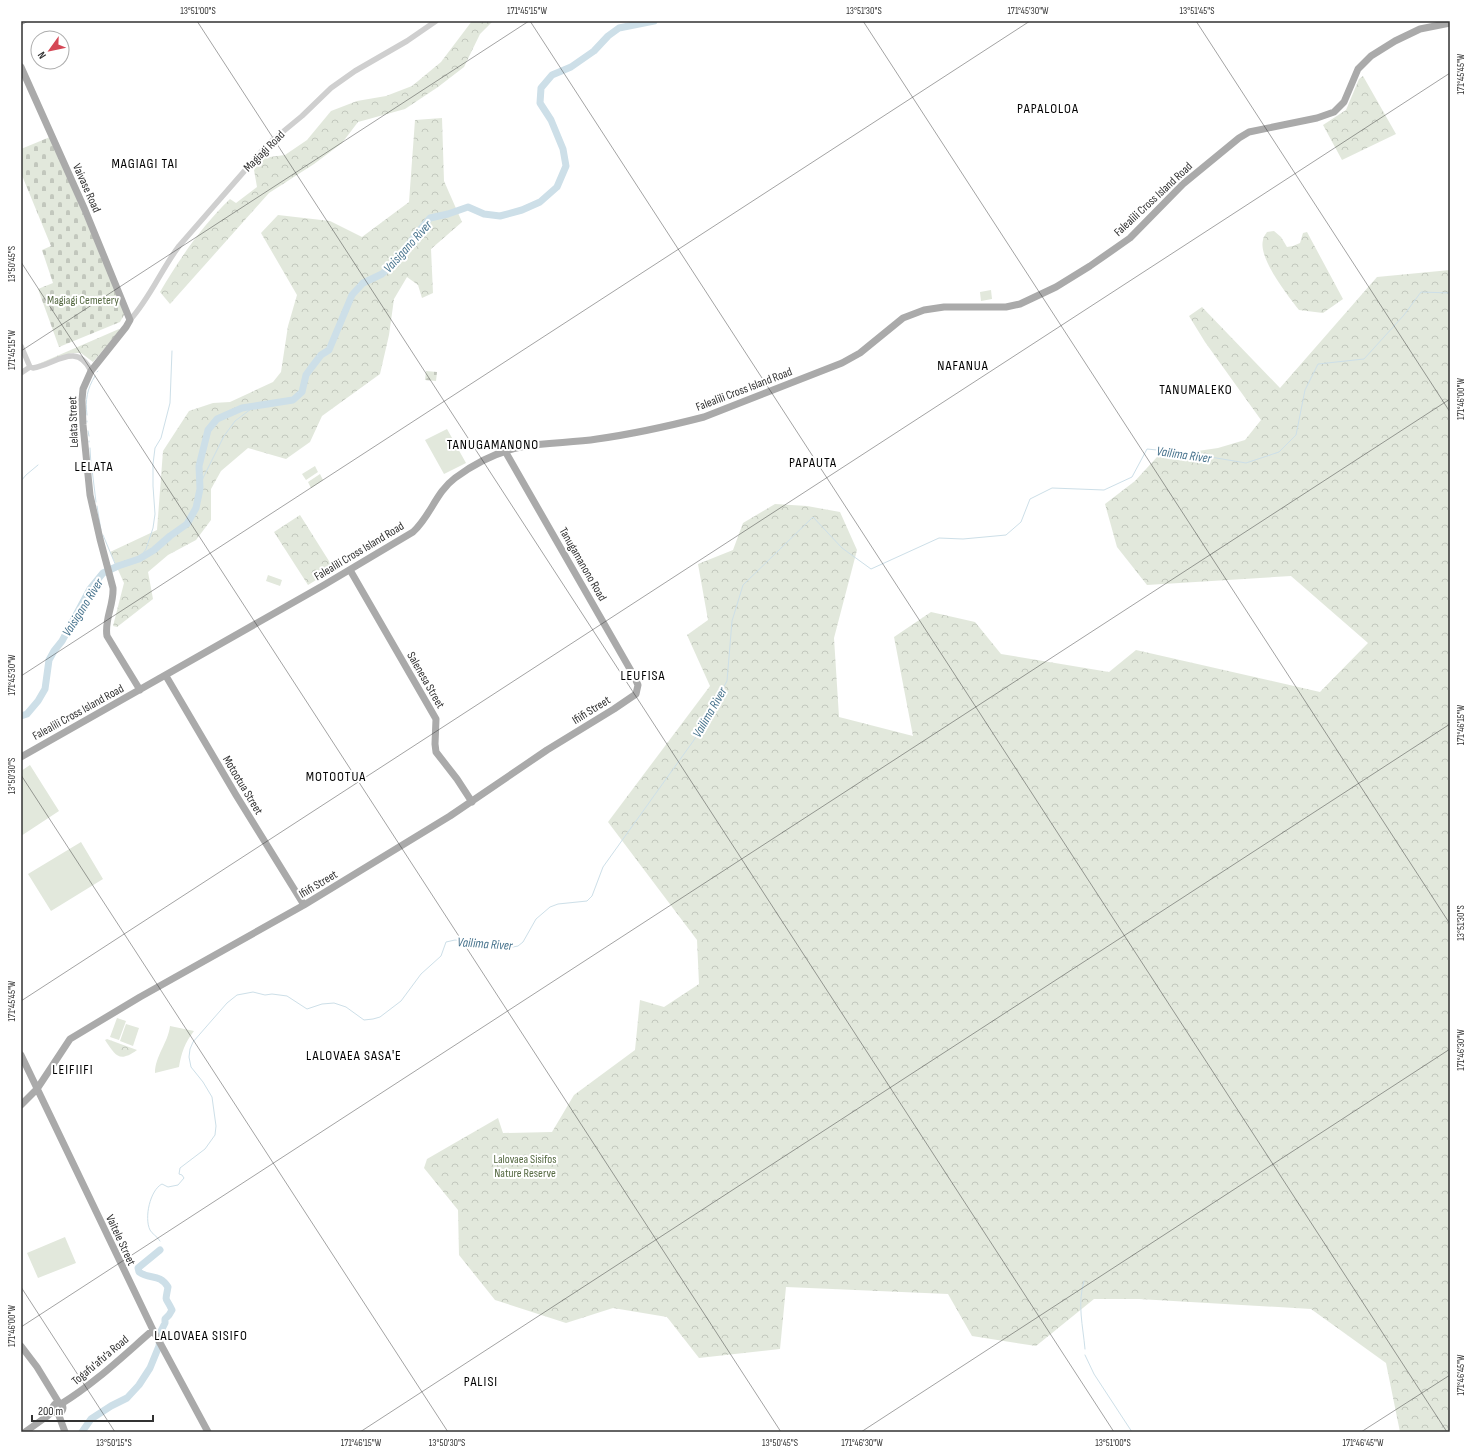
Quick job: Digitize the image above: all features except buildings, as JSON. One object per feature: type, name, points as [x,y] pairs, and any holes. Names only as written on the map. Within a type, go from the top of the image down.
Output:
[{"type":"main road","name":"Falealili Cross Island Road","points":[[21,756],[166,676],[350,570],[412,532],[422,523],[443,489],[455,478],[487,458],[505,451],[522,447],[597,439],[704,417],[842,363],[860,353],[903,318],[910,315],[924,310],[944,307],[1006,307],[1026,301],[1067,280],[1130,238],[1143,227],[1183,184],[1239,138],[1249,132],[1317,118],[1334,112],[1344,102],[1358,69],[1371,56],[1395,41],[1420,29],[1450,22]]},
{"type":"main road","name":"Vaivase Road","points":[[21,67],[85,210],[130,320]]},
{"type":"main road","name":"Lelata Street","points":[[130,320],[91,371],[83,389],[82,400],[90,495],[111,581],[113,596],[107,620],[107,636],[140,690]]},
{"type":"main road","name":"Tanugamanono Road","points":[[505,451],[632,671],[637,681],[637,690]]},
{"type":"main road","name":"Salenesa Street","points":[[350,570],[436,719],[436,752],[472,802]]},
{"type":"main road","name":"Motootua Street","points":[[166,676],[236,795],[304,905]]},
{"type":"main road","name":"Ifiifi Street","points":[[21,1105],[37,1089],[70,1039],[140,997],[304,905],[450,816],[547,750],[632,698],[636,694],[637,690]]},
{"type":"main road","name":"Vaitele Street","points":[[21,1055],[153,1332],[208,1432]]},
{"type":"main road","name":"Togafu'afu'a Road","points":[[59,1408],[153,1332]]},
{"type":"main road","points":[[21,1346],[37,1367],[52,1392],[59,1408],[65,1432]]},
{"type":"main road","points":[[52,1392],[60,1398],[73,1396]]},
{"type":"main road","points":[[25,1432],[59,1408]]},
{"type":"main road","points":[[46,1417],[56,1417],[62,1423]]},
{"type":"street","name":"Magiagi Road","points":[[130,320],[141,307],[170,258],[179,246],[268,144],[302,116],[336,84],[355,70],[407,41],[436,21]]},
{"type":"street","points":[[21,346],[30,367]]},
{"type":"street","points":[[21,374],[30,367],[36,368],[56,360],[76,356],[84,360],[91,371]]},
{"type":"green space","points":[[472,21],[493,21],[480,34],[464,67],[438,87],[405,109],[358,122],[342,143],[314,164],[269,193],[170,304],[160,292],[168,279],[192,243],[220,209],[230,199],[236,203],[257,187],[254,170],[262,158],[285,155],[307,140],[331,111],[357,101],[386,96],[412,86],[441,62]]},
{"type":"green space","points":[[1363,76],[1396,134],[1342,160],[1323,125],[1346,110],[1359,79]]},
{"type":"green space","points":[[442,118],[444,181],[462,222],[431,249],[433,293],[422,298],[418,285],[407,277],[394,299],[389,335],[380,374],[322,416],[310,442],[286,459],[248,448],[221,471],[211,489],[211,520],[196,540],[168,555],[148,572],[153,599],[117,627],[113,626],[124,583],[110,552],[157,530],[163,451],[189,411],[213,403],[230,402],[273,382],[281,372],[288,326],[297,295],[261,233],[278,215],[330,221],[362,237],[409,202],[415,120]]},
{"type":"green space","name":"Magiagi Cemetery","points":[[50,137],[124,309],[124,315],[120,322],[59,347],[38,289],[53,283],[42,250],[51,246],[21,173],[21,149]]},
{"type":"green space","points":[[1274,231],[1281,237],[1287,247],[1300,243],[1303,233],[1307,232],[1343,299],[1323,313],[1299,310],[1275,276],[1265,257],[1263,238],[1267,232]]},
{"type":"green space","name":"Lalovaea Sisifos Nature Reserve","points":[[1450,270],[1450,1432],[1400,1432],[1386,1363],[1311,1309],[1139,1299],[1094,1299],[1036,1346],[972,1336],[948,1294],[786,1287],[780,1349],[699,1358],[667,1317],[613,1308],[566,1323],[495,1300],[459,1255],[458,1210],[424,1168],[427,1159],[498,1118],[503,1133],[552,1132],[574,1095],[635,1050],[640,1000],[664,1007],[699,984],[697,940],[608,822],[710,686],[687,635],[708,620],[698,564],[733,550],[743,523],[775,504],[807,506],[840,512],[857,550],[834,638],[839,717],[913,736],[894,637],[931,612],[975,622],[1001,654],[1109,672],[1136,650],[1320,692],[1368,643],[1291,576],[1147,585],[1117,547],[1105,504],[1135,481],[1157,457],[1218,448],[1245,440],[1261,420],[1205,342],[1189,316],[1202,307],[1280,388],[1377,277]]},
{"type":"green space","points":[[991,290],[992,299],[981,301],[980,292]]},
{"type":"green space","points":[[119,329],[120,330],[93,362],[81,353],[72,353],[36,365]]},
{"type":"green space","points":[[426,371],[437,372],[436,381],[425,380]]},
{"type":"green space","points":[[447,429],[466,463],[444,474],[425,440]]},
{"type":"green space","points":[[315,466],[318,472],[306,480],[302,474]]},
{"type":"green space","points":[[320,474],[323,480],[311,488],[308,482]]},
{"type":"green space","points":[[300,515],[334,569],[308,585],[274,532]]},
{"type":"green space","points":[[268,575],[282,580],[280,586],[266,581]]},
{"type":"green space","points":[[30,765],[59,811],[21,836],[21,771]]},
{"type":"green space","points":[[81,842],[103,879],[51,911],[28,874]]},
{"type":"green space","points":[[117,1018],[126,1021],[119,1040],[110,1037]]},
{"type":"green space","points":[[126,1024],[139,1028],[133,1046],[120,1041]]},
{"type":"green space","points":[[170,1026],[194,1031],[184,1048],[179,1067],[155,1073],[157,1061],[167,1038]]},
{"type":"green space","points":[[107,1039],[137,1050],[126,1056],[118,1056],[105,1040]]},
{"type":"green space","points":[[65,1237],[76,1263],[38,1278],[27,1253]]},
{"type":"waterway","name":"Vaisigano River","points":[[21,716],[27,714],[38,701],[45,689],[49,660],[62,641],[90,589],[103,573],[139,559],[154,550],[187,524],[196,508],[200,489],[199,466],[208,430],[217,419],[242,408],[293,400],[302,392],[306,375],[321,355],[329,350],[352,295],[363,283],[382,274],[394,263],[430,218],[468,207],[484,214],[500,216],[522,210],[540,202],[557,187],[566,166],[563,149],[551,120],[540,103],[541,88],[552,75],[571,67],[594,51],[608,36],[619,28],[654,21]]},
{"type":"waterway","name":"Vailima River","points":[[160,1241],[150,1230],[148,1225],[149,1205],[154,1192],[162,1184],[168,1187],[178,1185],[184,1178],[179,1174],[180,1168],[205,1149],[215,1135],[216,1126],[212,1097],[203,1082],[191,1067],[189,1057],[193,1042],[227,1003],[237,995],[253,992],[265,995],[272,994],[287,996],[307,1009],[322,1004],[334,1003],[346,1007],[364,1020],[373,1019],[380,1017],[401,1001],[421,974],[441,956],[446,942],[455,940],[513,947],[518,946],[523,942],[536,919],[550,907],[558,904],[587,901],[592,896],[603,867],[694,740],[727,681],[732,621],[743,585],[813,517],[842,548],[871,569],[939,538],[963,539],[1006,535],[1021,522],[1030,499],[1052,488],[1104,490],[1132,477],[1147,449],[1187,453],[1246,463],[1279,452],[1296,435],[1305,390],[1318,364],[1364,359],[1404,315],[1421,292],[1450,293]]},
{"type":"waterway","points":[[139,559],[146,549],[153,528],[155,514],[153,464],[155,448],[161,438],[170,403],[172,351]]},
{"type":"waterway","points":[[87,415],[87,395],[95,376]]},
{"type":"waterway","points":[[200,489],[203,478],[224,436],[235,421],[255,406]]},
{"type":"waterway","points":[[88,431],[89,436]]},
{"type":"waterway","points":[[90,448],[91,465]]},
{"type":"waterway","points":[[21,481],[38,465]]},
{"type":"waterway","points":[[92,469],[96,502]]},
{"type":"waterway","points":[[97,506],[101,530]]},
{"type":"waterway","points":[[103,535],[116,566]]},
{"type":"waterway","name":"Vailima River","points":[[82,1432],[91,1419],[127,1398],[139,1385],[150,1368],[159,1346],[161,1331],[165,1323],[165,1319],[172,1310],[166,1299],[168,1287],[165,1283],[158,1278],[147,1276],[139,1272],[138,1268],[160,1250]]},
{"type":"waterway","points":[[1084,1281],[1081,1307],[1085,1349]]},
{"type":"waterway","points":[[1085,1355],[1094,1374],[1132,1432]]},
{"type":"district","name":"PAPALOLOA","points":[[1048,108]]},
{"type":"district","name":"MAGIAGI TAI","points":[[145,163]]},
{"type":"district","name":"NAFANUA","points":[[963,365]]},
{"type":"district","name":"TANUMALEKO","points":[[1196,389]]},
{"type":"district","name":"TANUGAMANONO","points":[[493,444]]},
{"type":"district","name":"PAPAUTA","points":[[813,462]]},
{"type":"district","name":"LELATA","points":[[94,466]]},
{"type":"district","name":"LEUFISA","points":[[643,675]]},
{"type":"district","name":"MOTOOTUA","points":[[336,776]]},
{"type":"district","name":"LALOVAEA SASA'E","points":[[354,1055]]},
{"type":"district","name":"LEIFIIFI","points":[[73,1069]]},
{"type":"district","name":"LALOVAEA SISIFO","points":[[201,1335]]},
{"type":"district","name":"PALISI","points":[[481,1381]]}]
